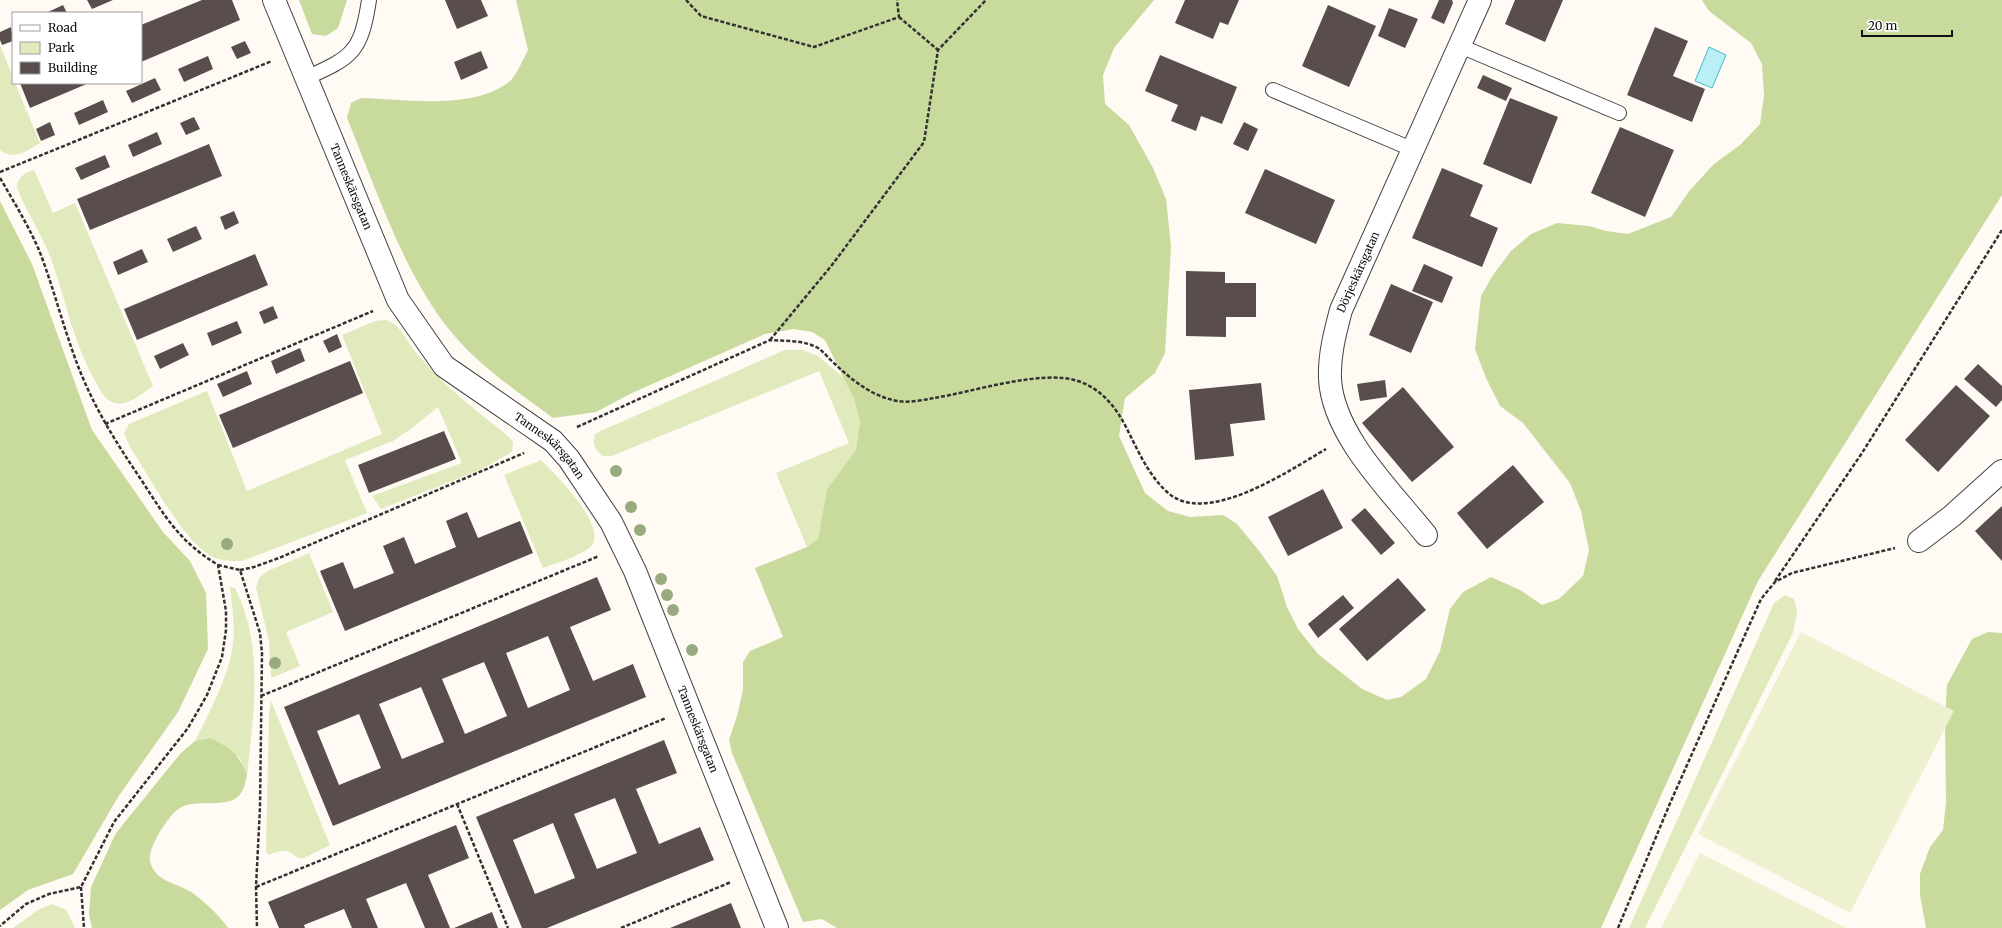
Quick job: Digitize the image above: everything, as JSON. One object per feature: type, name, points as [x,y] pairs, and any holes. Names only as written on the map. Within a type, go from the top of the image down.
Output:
[{"type":"street","name":"Tanneskärsgatan","points":[[274,0],[398,300],[444,366],[553,441],[569,459],[611,522],[624,546],[777,928]]},
{"type":"street","name":"Dörjeskärsgatan","points":[[1426,535],[1349,437],[1336,408],[1330,379],[1331,348],[1341,310],[1480,0]]},
{"type":"street","points":[[1919,541],[1952,516],[2002,471]]},
{"type":"lane","points":[[306,78],[337,65],[349,56],[357,44],[365,24],[370,0]]},
{"type":"lane","points":[[1460,46],[1619,113]]},
{"type":"lane","points":[[1273,90],[1414,150]]},
{"type":"path","points":[[686,0],[701,16],[814,47],[899,17]]},
{"type":"path","points":[[897,0],[899,17],[938,50]]},
{"type":"path","points":[[0,178],[27,224],[39,251],[82,375],[104,424],[162,513],[180,536],[198,552],[218,565],[240,570],[254,567],[279,558],[553,441],[574,428],[770,340],[832,265],[924,142],[938,50],[986,0]]},
{"type":"path","points":[[0,172],[296,51]]},
{"type":"path","points":[[1618,928],[1671,801],[1758,607],[1862,453],[2002,230]]},
{"type":"path","points":[[104,424],[398,300]]},
{"type":"path","points":[[770,340],[801,342],[818,348],[860,385],[882,397],[900,402],[952,396],[1016,382],[1058,377],[1079,382],[1111,402],[1121,417],[1144,463],[1166,492],[1180,500],[1198,503],[1224,501],[1249,492],[1349,437]]},
{"type":"path","points":[[1775,582],[1792,573],[1880,553],[1919,541]]},
{"type":"path","points":[[261,696],[624,546]]},
{"type":"path","points":[[84,928],[81,887],[114,822],[188,728],[207,695],[222,657],[226,630],[226,611],[218,565]]},
{"type":"path","points":[[240,570],[260,633],[262,653],[260,807],[256,887],[256,928]]},
{"type":"path","points":[[256,887],[690,708]]},
{"type":"path","points":[[457,804],[508,928]]},
{"type":"path","points":[[621,928],[755,872]]},
{"type":"path","points":[[0,926],[26,904],[49,894],[81,887]]},
{"type":"green space","points":[[299,0],[347,0],[338,28],[326,36],[312,34]]},
{"type":"green space","points":[[516,0],[1154,0],[1114,48],[1103,75],[1105,104],[1129,125],[1153,168],[1166,199],[1171,246],[1165,353],[1155,373],[1125,398],[1119,436],[1145,493],[1168,511],[1190,517],[1223,515],[1237,524],[1277,576],[1287,607],[1298,629],[1318,654],[1362,689],[1387,700],[1401,697],[1426,679],[1440,651],[1450,609],[1463,592],[1491,577],[1520,590],[1542,605],[1559,599],[1583,576],[1589,550],[1581,511],[1570,483],[1523,423],[1500,406],[1486,378],[1475,349],[1481,296],[1493,275],[1511,251],[1531,234],[1557,223],[1589,226],[1606,231],[1628,234],[1671,217],[1690,190],[1714,164],[1740,145],[1760,124],[1764,96],[1762,64],[1751,43],[1709,11],[1702,0],[2002,0],[2002,195],[1758,581],[1601,928],[837,928],[822,919],[803,922],[732,753],[729,740],[738,713],[743,689],[743,662],[750,651],[783,637],[755,568],[807,547],[818,539],[827,489],[856,450],[860,422],[854,399],[825,340],[812,332],[793,329],[765,334],[632,393],[596,412],[553,418],[504,382],[469,352],[440,318],[408,264],[394,235],[347,118],[351,103],[361,98],[418,101],[458,100],[478,96],[495,90],[510,81],[528,50]]},
{"type":"green space","points":[[0,45],[12,75],[12,84],[15,84],[40,143],[25,152],[16,155],[11,155],[0,150]]},
{"type":"green space","points":[[34,170],[53,213],[75,203],[153,386],[133,400],[121,404],[110,401],[106,398],[98,386],[82,353],[70,321],[50,256],[17,188],[20,178],[28,172]]},
{"type":"green space","points":[[0,201],[32,264],[92,430],[163,532],[190,561],[206,593],[208,649],[178,712],[118,797],[73,874],[28,890],[0,910]]},
{"type":"green space","points":[[386,320],[391,322],[400,330],[414,351],[439,378],[509,437],[513,442],[512,452],[480,470],[381,509],[372,496],[462,463],[438,407],[393,441],[345,460],[367,513],[242,561],[220,560],[209,555],[198,546],[177,521],[130,447],[124,433],[129,424],[207,391],[247,491],[382,434],[342,335],[375,321]]},
{"type":"green space","points":[[785,350],[803,350],[818,356],[844,378],[854,399],[860,422],[856,450],[827,489],[818,539],[807,547],[776,473],[849,443],[819,371],[612,456],[603,456],[595,446],[595,434]]},
{"type":"green space","points":[[541,460],[579,502],[588,516],[593,529],[594,540],[589,548],[579,554],[567,560],[543,568],[504,475]]},
{"type":"green space","points":[[309,553],[333,612],[286,632],[300,666],[271,678],[269,641],[256,587],[259,578],[268,571]]},
{"type":"green space","points":[[230,587],[235,588],[244,610],[250,633],[253,656],[254,703],[247,775],[240,758],[210,738],[195,741],[224,680],[231,654],[234,629]]},
{"type":"green space","points":[[1785,595],[1794,599],[1797,612],[1793,633],[1645,928],[1629,928],[1774,603]]},
{"type":"green space","points":[[1801,632],[1954,711],[1850,913],[1698,834]]},
{"type":"green space","points":[[1988,632],[2002,633],[2002,928],[1926,928],[1920,895],[1920,874],[1930,847],[1943,830],[1946,802],[1945,719],[1947,685],[1972,639]]},
{"type":"green space","points":[[271,701],[330,845],[304,858],[298,858],[287,851],[268,855],[266,851],[269,713]]},
{"type":"green space","points":[[210,738],[232,751],[243,765],[247,776],[241,793],[235,799],[227,802],[188,805],[180,808],[170,817],[160,832],[152,848],[150,861],[156,873],[166,881],[191,892],[216,913],[228,928],[92,928],[89,914],[91,887],[116,833],[180,754],[195,741]]},
{"type":"green space","points":[[1700,853],[1846,928],[1661,928]]},
{"type":"green space","points":[[52,904],[66,910],[75,928],[13,928],[38,910]]},
{"type":"water","points":[[1709,47],[1726,55],[1712,88],[1695,81]]},
{"type":"building","points":[[87,0],[113,0],[92,9]]},
{"type":"building","points":[[202,0],[232,0],[240,20],[142,62],[142,25]]},
{"type":"building","points":[[445,0],[481,0],[488,16],[457,29]]},
{"type":"building","points":[[1185,0],[1239,0],[1228,25],[1220,22],[1213,39],[1175,23]]},
{"type":"building","points":[[1439,0],[1452,0],[1453,3],[1444,24],[1431,18]]},
{"type":"building","points":[[1515,0],[1563,0],[1545,42],[1505,24]]},
{"type":"building","points":[[63,5],[66,12],[48,12]]},
{"type":"building","points":[[1328,5],[1376,26],[1349,87],[1302,66]]},
{"type":"building","points":[[1389,8],[1418,19],[1405,48],[1378,36]]},
{"type":"building","points":[[11,27],[12,41],[2,45],[0,40],[0,32]]},
{"type":"building","points":[[1655,27],[1688,41],[1673,76],[1705,89],[1692,122],[1627,95]]},
{"type":"building","points":[[245,41],[251,53],[237,59],[231,47]]},
{"type":"building","points":[[481,51],[488,68],[461,80],[454,62]]},
{"type":"building","points":[[1160,55],[1237,87],[1222,124],[1201,116],[1196,131],[1171,121],[1178,105],[1145,91]]},
{"type":"building","points":[[208,56],[213,69],[184,82],[178,69]]},
{"type":"building","points":[[1483,75],[1512,88],[1506,101],[1477,88]]},
{"type":"building","points":[[155,78],[161,90],[132,103],[126,91]]},
{"type":"building","points":[[20,84],[87,84],[30,108]]},
{"type":"building","points":[[1510,98],[1558,117],[1531,184],[1483,164]]},
{"type":"building","points":[[103,100],[108,112],[79,125],[74,113]]},
{"type":"building","points":[[194,117],[200,129],[186,135],[180,123]]},
{"type":"building","points":[[50,122],[55,135],[41,141],[36,129]]},
{"type":"building","points":[[1244,122],[1258,129],[1248,151],[1233,144]]},
{"type":"building","points":[[1620,127],[1674,150],[1645,217],[1591,193]]},
{"type":"building","points":[[157,132],[162,144],[133,157],[128,145]]},
{"type":"building","points":[[209,144],[222,176],[90,230],[77,199]]},
{"type":"building","points":[[105,155],[110,167],[81,180],[75,168]]},
{"type":"building","points":[[1442,168],[1483,185],[1470,216],[1498,228],[1482,267],[1412,238]]},
{"type":"building","points":[[1265,169],[1335,200],[1316,244],[1245,213]]},
{"type":"building","points":[[234,211],[239,223],[225,230],[220,217]]},
{"type":"building","points":[[196,226],[202,239],[173,252],[167,239]]},
{"type":"building","points":[[142,249],[148,262],[118,275],[113,262]]},
{"type":"building","points":[[255,254],[268,285],[137,340],[124,309]]},
{"type":"building","points":[[1424,264],[1453,277],[1442,303],[1412,291]]},
{"type":"building","points":[[1186,271],[1225,272],[1225,283],[1256,283],[1256,317],[1226,317],[1226,337],[1186,336]]},
{"type":"building","points":[[1391,284],[1433,302],[1411,353],[1369,335]]},
{"type":"building","points":[[273,306],[278,318],[264,324],[259,312]]},
{"type":"building","points":[[237,321],[242,333],[212,346],[207,333]]},
{"type":"building","points":[[337,334],[342,347],[329,353],[323,341]]},
{"type":"building","points":[[183,343],[189,355],[160,369],[154,356]]},
{"type":"building","points":[[300,348],[305,361],[276,374],[271,361]]},
{"type":"building","points":[[350,361],[363,393],[233,448],[219,415]]},
{"type":"building","points":[[1978,364],[2002,386],[2002,400],[1996,407],[1964,379]]},
{"type":"building","points":[[247,371],[252,384],[223,397],[217,384]]},
{"type":"building","points":[[1385,380],[1387,397],[1360,401],[1357,384]]},
{"type":"building","points":[[1261,383],[1265,420],[1230,424],[1234,456],[1195,460],[1189,390]]},
{"type":"building","points":[[1956,385],[1990,416],[1938,472],[1905,440]]},
{"type":"building","points":[[1403,387],[1454,447],[1412,482],[1362,423]]},
{"type":"building","points":[[444,431],[456,459],[369,493],[358,465]]},
{"type":"building","points":[[1513,465],[1544,502],[1487,549],[1457,513]]},
{"type":"building","points":[[1323,489],[1343,528],[1288,556],[1268,517]]},
{"type":"building","points":[[2002,506],[2002,561],[1975,531]]},
{"type":"building","points":[[1365,508],[1395,543],[1381,555],[1351,520]]},
{"type":"building","points":[[467,512],[478,538],[520,521],[533,553],[345,631],[320,571],[343,562],[354,589],[394,573],[383,546],[404,537],[415,564],[456,547],[446,521]]},
{"type":"building","points":[[597,577],[611,610],[570,627],[593,681],[633,664],[646,697],[333,826],[284,707]],"holes":[[[548,636],[570,690],[528,708],[506,653]],[[484,662],[507,716],[465,734],[442,679]],[[421,687],[444,742],[402,759],[379,704]],[[359,714],[381,768],[339,785],[317,731]]]},
{"type":"building","points":[[1398,578],[1426,610],[1367,661],[1339,629]]},
{"type":"building","points":[[1343,595],[1354,608],[1318,638],[1308,624]]},
{"type":"building","points":[[664,740],[677,773],[636,789],[659,844],[700,827],[714,860],[547,928],[522,928],[476,817]],"holes":[[[615,798],[637,853],[597,869],[574,814]],[[553,823],[575,878],[535,894],[513,840]]]},
{"type":"building","points":[[456,825],[469,858],[428,875],[450,928],[425,928],[406,883],[366,899],[378,928],[352,928],[344,909],[304,925],[305,928],[279,928],[268,902]]},
{"type":"building","points":[[731,903],[741,928],[670,928]]},
{"type":"building","points":[[492,912],[498,928],[454,928]]}]
